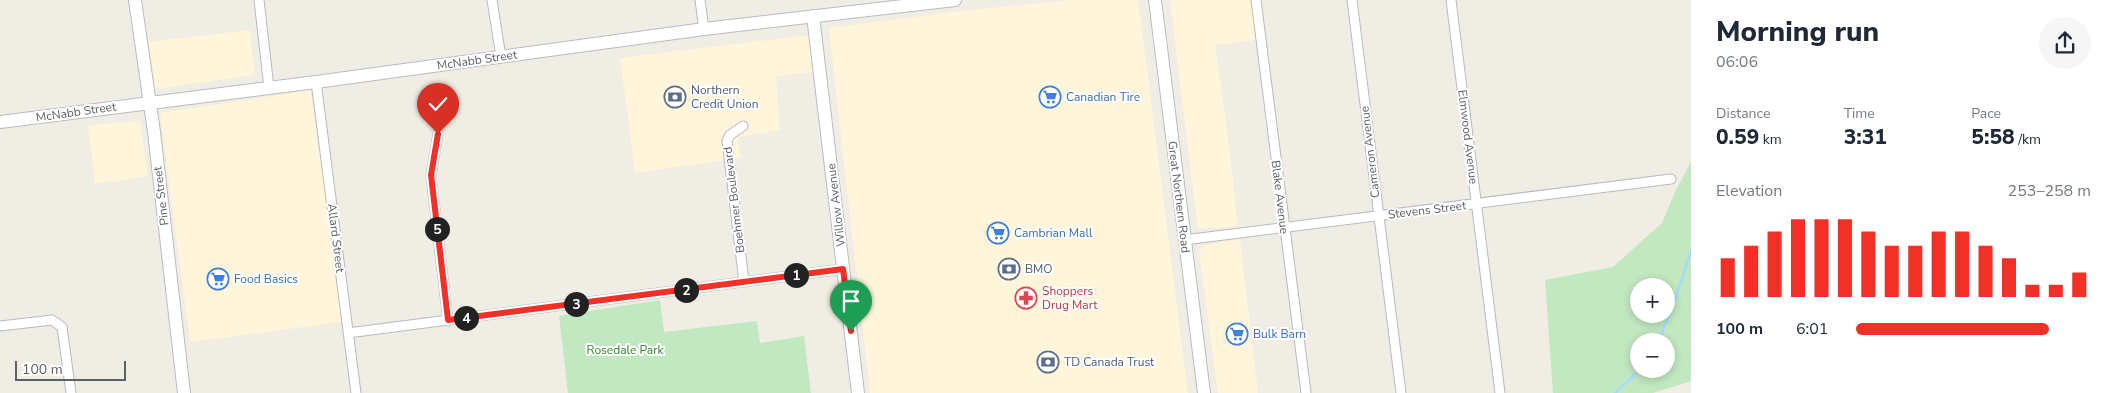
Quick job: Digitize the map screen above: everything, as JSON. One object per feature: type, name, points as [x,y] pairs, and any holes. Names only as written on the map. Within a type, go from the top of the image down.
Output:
[{"type":"main road","name":"Pine Street","points":[[135,0],[184,393]]},
{"type":"main road","name":"McNabb Street","points":[[0,122],[813,16],[955,0]]},
{"type":"main road","name":"Great Northern Road","points":[[1155,0],[1204,393]]},
{"type":"main road","name":"Willow Avenue","points":[[813,16],[858,393]]},
{"type":"street","points":[[259,0],[269,88]]},
{"type":"street","points":[[492,0],[500,57]]},
{"type":"street","points":[[700,0],[704,30]]},
{"type":"street","name":"Blake Avenue","points":[[1256,0],[1306,393]]},
{"type":"street","name":"Cameron Avenue","points":[[1352,0],[1401,393]]},
{"type":"street","name":"Elmwood Avenue","points":[[1450,0],[1500,393]]},
{"type":"street","name":"Allard Street","points":[[316,82],[356,393]]},
{"type":"street","name":"Boehmer Boulevard","points":[[743,126],[730,134],[726,142],[744,282]]},
{"type":"street","points":[[438,134],[431,175],[448,320]]},
{"type":"street","name":"Stevens Street","points":[[1184,240],[1671,179]]},
{"type":"street","points":[[348,332],[843,269]]},
{"type":"street","points":[[0,326],[52,320],[62,327],[72,393]]},
{"type":"shaded area","points":[[1071,0],[1138,0],[1188,393],[870,393],[829,28],[960,11]]},
{"type":"shaded area","points":[[1170,0],[1251,0],[1257,40],[1215,45],[1238,226],[1198,229]]},
{"type":"shaded area","points":[[250,30],[255,75],[155,89],[149,42]]},
{"type":"shaded area","points":[[809,35],[812,72],[776,76],[780,130],[738,137],[741,158],[635,173],[620,58]]},
{"type":"shaded area","points":[[311,90],[342,322],[190,342],[160,113]]},
{"type":"shaded area","points":[[140,121],[148,176],[95,184],[88,125]]},
{"type":"shaded area","points":[[1240,239],[1258,393],[1218,393],[1199,251],[1203,245]]},
{"type":"green space","points":[[1691,162],[1691,381],[1653,393],[1553,393],[1545,280],[1613,267],[1662,223],[1676,190]]},
{"type":"green space","name":"Rosedale Park","points":[[660,300],[664,332],[757,321],[760,343],[804,336],[811,393],[568,393],[559,316]]},
{"type":"waterway","points":[[1662,333],[1672,309],[1691,251]]},
{"type":"waterway","points":[[1615,393],[1631,378]]},
{"type":"place","name":"Northern Credit Union","points":[[675,97]]},
{"type":"place","name":"Canadian Tire","points":[[1050,97]]},
{"type":"place","name":"Cambrian Mall","points":[[998,233]]},
{"type":"place","name":"BMO","points":[[1009,269]]},
{"type":"place","name":"Food Basics","points":[[218,279]]},
{"type":"place","name":"Shoppers Drug Mart","points":[[1026,298]]},
{"type":"place","name":"Bulk Barn","points":[[1237,334]]},
{"type":"place","name":"TD Canada Trust","points":[[1048,362]]},
{"type":"route","points":[[438,134],[431,175],[448,320],[843,269],[851,331]]}]
